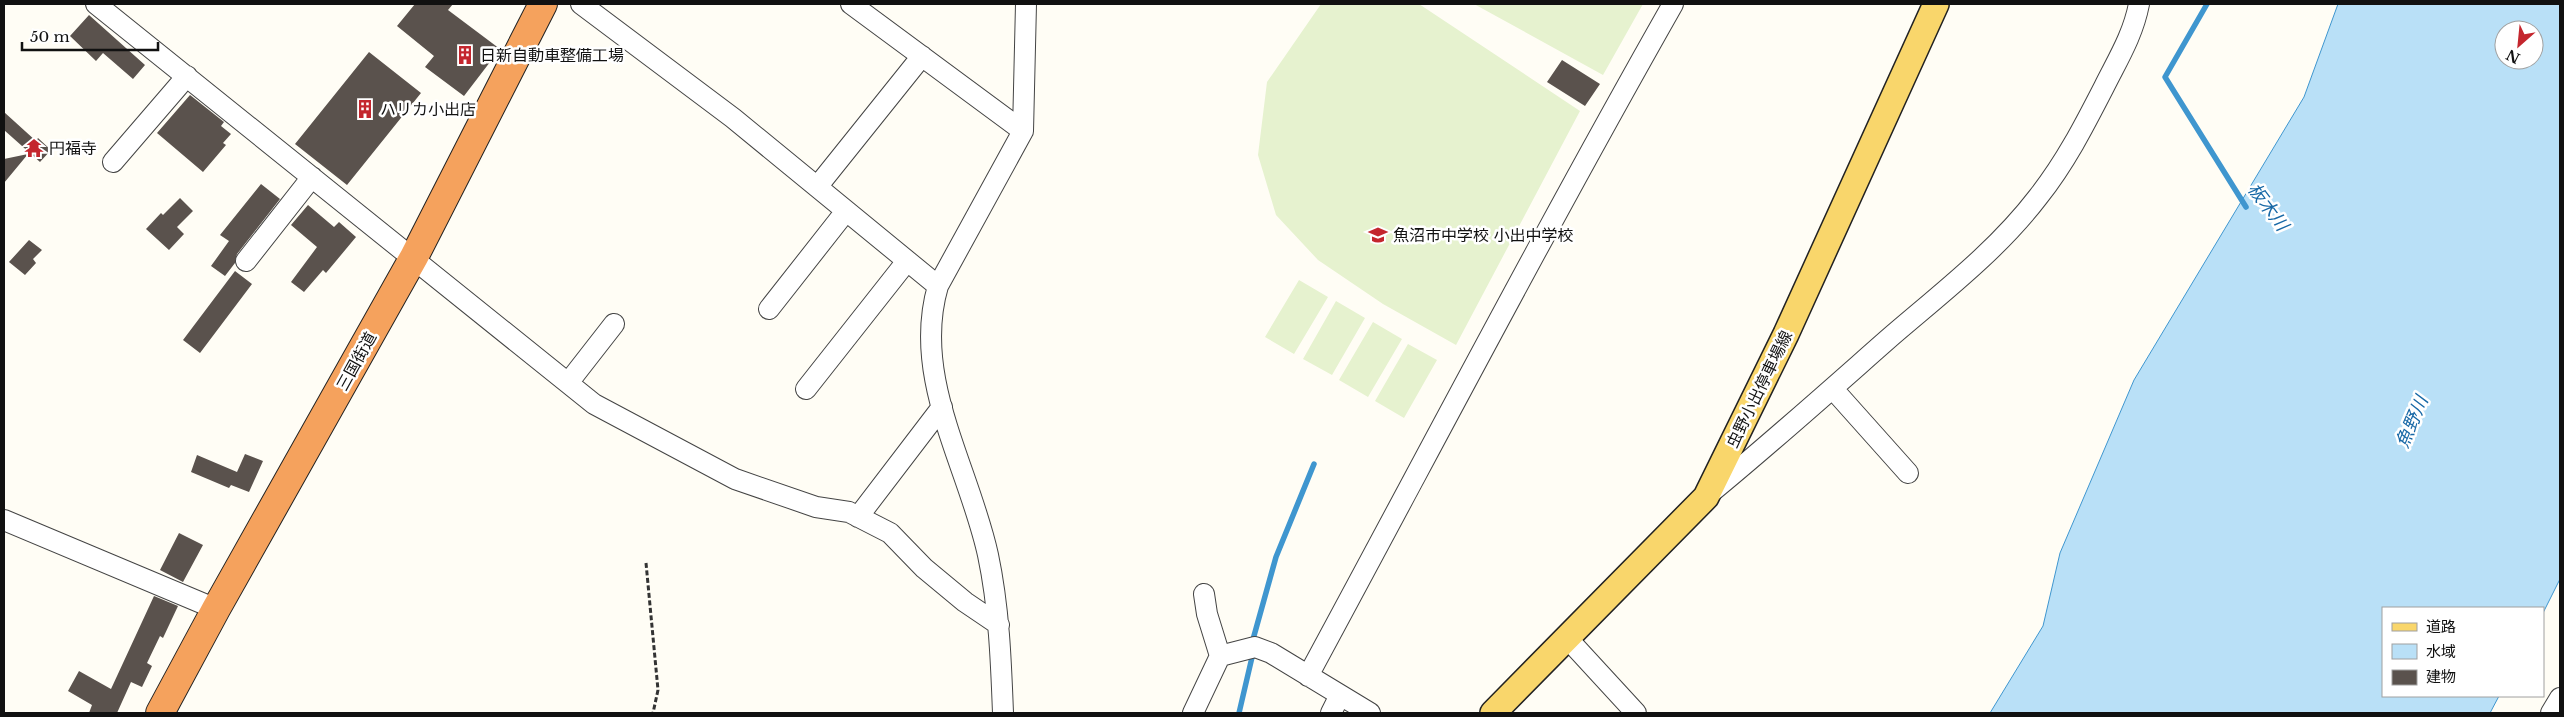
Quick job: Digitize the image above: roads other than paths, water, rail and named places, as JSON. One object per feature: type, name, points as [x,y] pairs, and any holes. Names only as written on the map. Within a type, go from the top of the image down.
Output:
[{"type":"highway","name":"三国街道","points":[[160,713],[414,257],[543,4]]},
{"type":"main road","name":"虫野小出停車場線","points":[[1493,713],[1706,497],[1786,334],[1936,4]]},
{"type":"street","points":[[96,4],[414,257],[594,404],[735,479],[816,507],[849,512],[890,533],[924,568],[965,602],[999,625]]},
{"type":"street","points":[[582,4],[733,118],[938,286]]},
{"type":"street","points":[[1003,713],[999,625],[988,554],[972,493],[936,387],[931,345],[931,311],[938,286],[1023,131],[1026,4]]},
{"type":"street","points":[[1308,676],[1522,282],[1586,157],[1673,4]]},
{"type":"street","points":[[1706,497],[1940,297],[2015,224],[2038,198],[2078,139],[2135,26],[2139,4]]},
{"type":"street","points":[[854,5],[1023,131]]},
{"type":"street","points":[[817,187],[922,56]]},
{"type":"street","points":[[113,162],[187,76]]},
{"type":"street","points":[[246,261],[312,177]]},
{"type":"street","points":[[769,309],[846,211]]},
{"type":"street","points":[[806,389],[907,261]]},
{"type":"street","points":[[568,383],[614,324]]},
{"type":"street","points":[[1833,389],[1908,472]]},
{"type":"street","points":[[858,517],[942,407]]},
{"type":"street","points":[[4,520],[216,610]]},
{"type":"street","points":[[1193,713],[1220,656],[1207,614],[1204,594]]},
{"type":"street","points":[[1567,638],[1636,713]]},
{"type":"street","points":[[1220,656],[1248,649],[1271,653],[1308,676],[1335,704],[1370,713]]},
{"type":"water","name":"魚野川","points":[[2338,4],[2560,4],[2560,579],[2544,611],[2544,607],[2382,607],[2382,697],[2498,697],[2490,713],[1990,713],[2043,626],[2060,553],[2134,380],[2304,97]]},
{"type":"waterway","name":"板木川","points":[[2207,4],[2165,77],[2246,207]]},
{"type":"waterway","points":[[1252,643],[1276,557],[1314,464]]},
{"type":"waterway","points":[[1239,713],[1253,653]]},
{"type":"place","name":"日新自動車整備工場","points":[[465,55]]},
{"type":"place","name":"ハリカ小出店","points":[[365,109]]},
{"type":"place","name":"円福寺","points":[[34,148]]},
{"type":"place","name":"魚沼市中学校 小出中学校","points":[[1378,235]]}]
